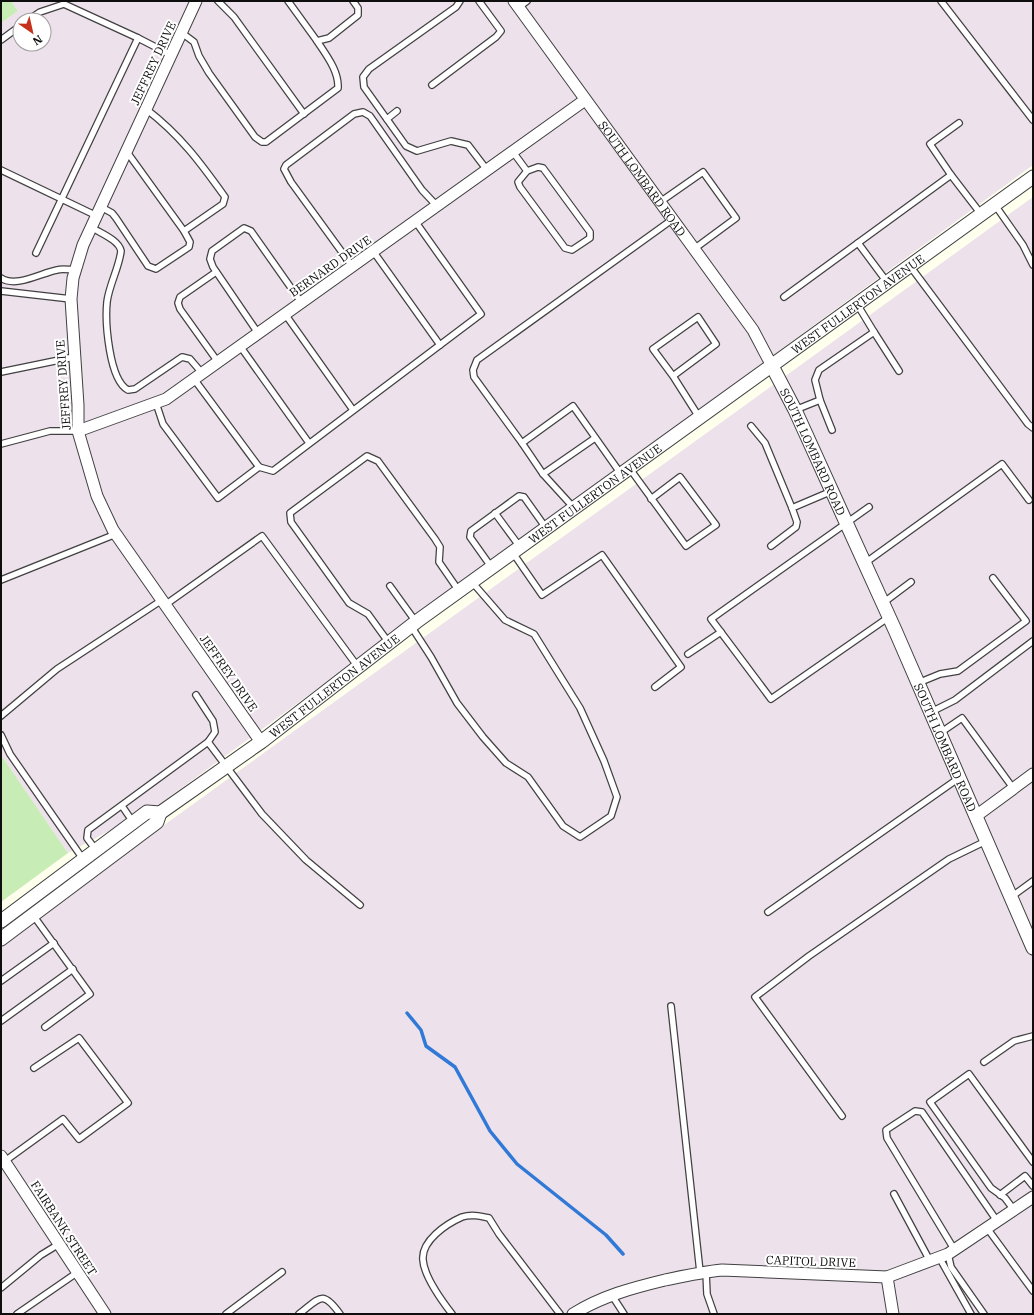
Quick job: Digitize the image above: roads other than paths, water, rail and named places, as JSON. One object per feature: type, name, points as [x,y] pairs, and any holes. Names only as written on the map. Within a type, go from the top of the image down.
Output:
[{"type":"street","name":"JEFFREY DRIVE","points":[[196,1],[91,227],[83,245],[76,270],[71,299],[78,431],[97,496],[116,534],[261,742]]},
{"type":"street","name":"SOUTH LOMBARD ROAD","points":[[520,3],[585,100],[753,330],[796,410],[883,603],[1011,897],[1030,933],[1033,948]]},
{"type":"street","name":"BERNARD DRIVE","points":[[78,431],[166,399],[585,100]]},
{"type":"street","name":"WEST FULLERTON AVENUE","points":[[1,939],[157,822],[160,813],[261,742],[388,643],[1033,177]]},
{"type":"street","points":[[976,816],[1033,774]]},
{"type":"street","name":"WEST FULLERTON AVENUE","points":[[1,921],[147,812],[160,813]]},
{"type":"street","name":"FAIRBANK STREET","points":[[3,1159],[105,1314]]},
{"type":"street","name":"CAPITOL DRIVE","points":[[573,1314],[611,1294],[703,1272],[722,1270],[888,1277],[943,1255],[1032,1200]]},
{"type":"street","points":[[888,1277],[892,1314]]},
{"type":"lane","points":[[218,1],[234,18],[304,114]]},
{"type":"lane","points":[[182,32],[194,42],[199,56],[209,73],[256,137],[262,142],[266,142],[338,88],[338,80],[336,75],[317,41],[288,1]]},
{"type":"lane","points":[[317,41],[329,38],[358,15],[358,8],[353,1]]},
{"type":"lane","points":[[460,1],[456,7],[369,69],[363,77],[364,87],[406,146],[417,150],[451,141],[468,146],[487,170]]},
{"type":"lane","points":[[432,85],[496,37],[500,31],[479,1]]},
{"type":"lane","points":[[941,1],[1033,120]]},
{"type":"lane","points":[[40,12],[64,4],[171,55]]},
{"type":"lane","points":[[1,40],[12,32]]},
{"type":"lane","points":[[36,253],[63,199],[138,38]]},
{"type":"lane","points":[[146,109],[163,122],[186,144],[225,197],[223,204],[184,231]]},
{"type":"lane","points":[[387,119],[397,111]]},
{"type":"lane","points":[[352,266],[291,182],[284,169],[286,165],[354,114],[363,112],[370,116],[422,190],[437,206]]},
{"type":"lane","points":[[959,123],[930,144],[981,214]]},
{"type":"lane","points":[[1,170],[63,199],[99,211],[112,213],[121,228],[151,268],[156,269],[189,246],[190,242],[184,231],[127,152]]},
{"type":"lane","points":[[513,152],[527,171]]},
{"type":"lane","points":[[538,167],[543,168],[590,232],[590,238],[572,250],[565,248],[520,188],[518,182],[527,171],[538,167]]},
{"type":"lane","points":[[660,202],[703,172],[736,218],[694,249]]},
{"type":"lane","points":[[784,297],[952,175]]},
{"type":"lane","points":[[994,204],[1023,245],[1033,265]]},
{"type":"lane","points":[[574,508],[543,474],[474,377],[472,370],[477,360],[673,219]]},
{"type":"lane","points":[[91,227],[112,240],[120,248],[120,254],[107,302],[108,327],[115,374],[122,386],[128,390],[141,386],[182,357],[190,359],[198,376],[259,467],[273,471],[481,314],[415,221]]},
{"type":"lane","points":[[258,333],[216,272],[210,259],[212,251],[244,228],[251,231],[301,302]]},
{"type":"lane","points":[[858,243],[887,282]]},
{"type":"lane","points":[[373,251],[440,345]]},
{"type":"lane","points":[[910,266],[1028,424],[1033,428]]},
{"type":"lane","points":[[1,278],[4,280],[22,280],[58,269],[76,270]]},
{"type":"lane","points":[[216,272],[180,297],[178,303],[180,309],[218,362]]},
{"type":"lane","points":[[1,291],[71,299]]},
{"type":"lane","points":[[856,304],[900,371]]},
{"type":"lane","points":[[285,314],[353,410]]},
{"type":"lane","points":[[672,376],[716,344],[698,317],[653,349],[700,418]]},
{"type":"lane","points":[[832,430],[820,400],[815,380],[819,370],[874,332]]},
{"type":"lane","points":[[240,346],[309,443]]},
{"type":"lane","points":[[1,372],[74,357]]},
{"type":"lane","points":[[796,410],[820,400]]},
{"type":"lane","points":[[156,403],[163,424],[218,498],[259,467]]},
{"type":"lane","points":[[522,443],[573,406],[595,438],[625,472],[652,499],[686,546],[716,525],[680,477],[652,499]]},
{"type":"lane","points":[[751,426],[765,443],[797,522],[796,527],[771,546]]},
{"type":"lane","points":[[1,444],[50,431],[78,431]]},
{"type":"lane","points":[[543,474],[595,438]]},
{"type":"lane","points":[[388,643],[368,614],[349,603],[291,522],[290,513],[367,456],[378,461],[435,539],[440,547],[439,562],[460,591]]},
{"type":"lane","points":[[865,564],[1002,464],[1029,500]]},
{"type":"lane","points":[[792,508],[832,491]]},
{"type":"lane","points":[[492,568],[470,538],[471,530],[519,496],[524,498],[546,528]]},
{"type":"lane","points":[[869,507],[711,619],[771,699],[889,617]]},
{"type":"lane","points":[[495,513],[542,595],[602,555],[681,667],[655,687]]},
{"type":"lane","points":[[1,580],[116,534]]},
{"type":"lane","points":[[1,716],[58,669],[164,602],[262,536],[358,667]]},
{"type":"lane","points":[[918,683],[940,674],[958,671],[1026,621],[993,578]]},
{"type":"lane","points":[[390,586],[414,624],[457,703],[506,764],[528,777],[563,826],[580,837],[611,816],[617,797],[604,761],[580,708],[534,634],[505,620],[472,582]]},
{"type":"lane","points":[[883,603],[910,582]]},
{"type":"lane","points":[[688,654],[721,632]]},
{"type":"lane","points":[[931,712],[955,700],[1033,641]]},
{"type":"lane","points":[[96,850],[87,838],[88,830],[208,742],[215,732],[214,721],[196,695]]},
{"type":"lane","points":[[940,733],[962,718],[1013,788]]},
{"type":"lane","points":[[1,735],[10,754],[83,859]]},
{"type":"lane","points":[[208,742],[262,814],[292,845],[360,905]]},
{"type":"lane","points":[[768,912],[959,778]]},
{"type":"lane","points":[[122,806],[134,822]]},
{"type":"lane","points":[[842,1116],[755,997],[809,956],[949,858],[987,841]]},
{"type":"lane","points":[[1011,897],[1033,881]]},
{"type":"lane","points":[[33,915],[90,994],[45,1027]]},
{"type":"lane","points":[[1,981],[54,943]]},
{"type":"lane","points":[[1,1021],[73,969]]},
{"type":"lane","points":[[671,1006],[703,1272],[707,1294],[714,1314]]},
{"type":"lane","points":[[984,1062],[1014,1041],[1033,1036]]},
{"type":"lane","points":[[3,1159],[63,1119],[79,1138],[128,1103],[79,1038],[34,1068]]},
{"type":"lane","points":[[1014,1210],[991,1188],[930,1102],[969,1074],[1033,1162]]},
{"type":"lane","points":[[971,1314],[887,1138],[886,1130],[898,1120],[915,1110],[922,1112],[997,1221]]},
{"type":"lane","points":[[1000,1195],[1025,1176],[1033,1186]]},
{"type":"lane","points":[[894,1194],[943,1255],[984,1314]]},
{"type":"lane","points":[[452,1314],[426,1272],[423,1260],[425,1245],[440,1231],[462,1217],[476,1215],[489,1218],[498,1234],[560,1314]]},
{"type":"lane","points":[[987,1228],[1033,1291]]},
{"type":"lane","points":[[1,1288],[41,1255],[59,1244]]},
{"type":"lane","points":[[17,1314],[78,1272]]},
{"type":"lane","points":[[226,1314],[282,1272]]},
{"type":"lane","points":[[611,1294],[624,1314]]},
{"type":"lane","points":[[299,1314],[318,1299],[323,1298],[330,1300],[340,1314]]},
{"type":"waterway","points":[[407,1013],[421,1030],[426,1046],[455,1067],[490,1131],[517,1164],[606,1235],[623,1254]]}]
